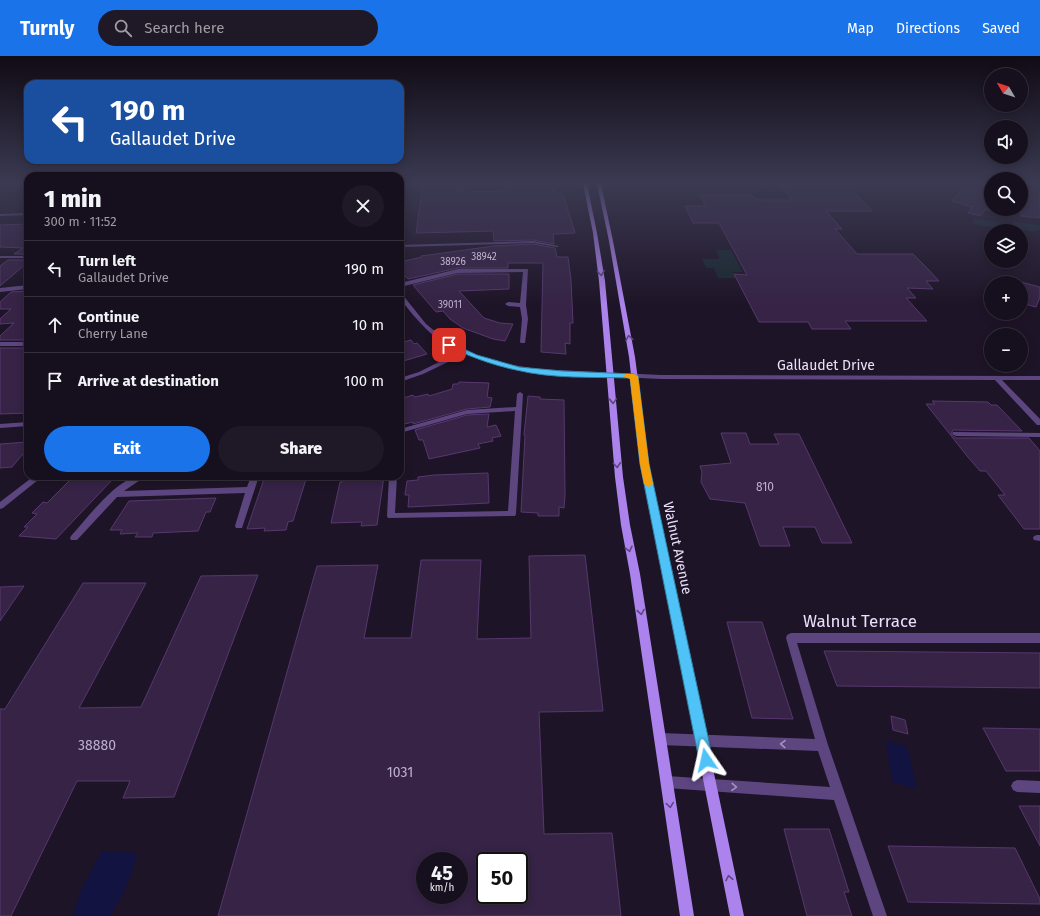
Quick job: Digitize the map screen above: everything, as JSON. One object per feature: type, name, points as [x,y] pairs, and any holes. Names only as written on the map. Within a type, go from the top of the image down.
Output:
[{"type":"main road","points":[[594,224],[598,244],[612,376],[620,485],[687,916]]},
{"type":"main road","name":"Walnut Avenue","points":[[607,224],[634,376],[645,464],[737,916]]},
{"type":"street","points":[[404,247],[533,242],[557,246]]},
{"type":"street","points":[[0,257],[24,257]]},
{"type":"street","points":[[404,284],[426,277],[458,271],[526,270],[523,304],[525,319],[523,342]]},
{"type":"street","points":[[0,290],[24,287]]},
{"type":"street","name":"Gallaudet Drive","points":[[404,299],[424,326],[449,345],[464,352],[518,369],[562,374],[612,376],[1040,378]]},
{"type":"street","points":[[508,304],[523,304]]},
{"type":"street","points":[[0,344],[24,344]]},
{"type":"street","points":[[404,379],[421,373],[464,352]]},
{"type":"street","points":[[996,377],[1040,423]]},
{"type":"street","points":[[393,480],[391,516],[512,514],[520,394]]},
{"type":"street","points":[[404,430],[467,412],[518,409]]},
{"type":"street","points":[[0,426],[24,424]]},
{"type":"street","points":[[956,434],[1040,435]]},
{"type":"street","points":[[0,506],[33,480]]},
{"type":"street","points":[[74,538],[116,494],[132,480]]},
{"type":"street","points":[[239,526],[254,480]]},
{"type":"street","points":[[116,494],[251,490]]},
{"type":"street","name":"Walnut Terrace","points":[[880,916],[822,745],[791,638],[1040,638]]},
{"type":"street","points":[[660,739],[822,745]]},
{"type":"street","points":[[667,782],[838,794]]},
{"type":"street","points":[[1017,786],[1040,788]]},
{"type":"shaded area","points":[[1028,224],[1040,225],[1040,230],[1034,230],[1033,232],[1028,231]]},
{"type":"shaded area","points":[[716,250],[731,250],[743,272],[733,272],[736,278],[718,278],[714,268],[706,268],[702,259],[720,259]]},
{"type":"shaded area","points":[[888,741],[905,746],[908,749],[916,786],[913,788],[895,783],[892,780],[886,743]]},
{"type":"shaded area","points":[[102,851],[137,853],[133,870],[126,886],[110,916],[72,916],[82,888]]},
{"type":"building","points":[[24,224],[24,254],[14,254],[23,248],[0,247],[0,225]]},
{"type":"building","points":[[417,224],[572,224],[575,233],[553,234],[554,244],[533,240],[494,241],[493,231],[416,233]]},
{"type":"building","points":[[720,224],[838,224],[842,229],[835,229],[857,254],[913,254],[939,281],[926,281],[933,289],[907,288],[916,298],[906,298],[927,321],[845,321],[851,329],[812,329],[808,322],[759,322],[734,274],[747,275]]},
{"type":"building","points":[[533,244],[555,248],[557,257],[568,257],[571,280],[573,323],[570,323],[570,344],[565,343],[566,354],[541,352],[543,263],[508,263],[508,268],[458,268],[408,279],[404,275],[404,261],[422,257],[421,256],[494,246]]},
{"type":"building","points":[[8,260],[24,260],[24,265],[0,286],[0,266]]},
{"type":"building","points":[[458,274],[509,274],[509,289],[459,291],[484,318],[500,323],[513,324],[505,341],[493,339],[463,328],[450,319],[443,311],[436,312],[413,285]]},
{"type":"building","points":[[1028,284],[1040,287],[1040,297],[1036,307],[1028,305]]},
{"type":"building","points":[[24,291],[24,340],[0,340],[0,336],[14,323],[0,324],[0,319],[11,309],[0,309],[0,302],[11,292]]},
{"type":"building","points":[[411,340],[414,344],[417,343],[427,354],[404,361],[404,342]]},
{"type":"building","points":[[0,348],[24,348],[24,413],[0,414]]},
{"type":"building","points":[[459,382],[489,383],[487,397],[492,398],[490,407],[467,409],[413,424],[413,422],[404,424],[404,398],[413,395],[415,397],[428,394],[429,396],[452,389],[453,384],[458,384]]},
{"type":"building","points":[[528,396],[540,397],[540,399],[564,400],[565,495],[564,508],[559,507],[559,516],[538,516],[538,513],[521,512],[524,435]]},
{"type":"building","points":[[932,401],[988,402],[991,405],[997,405],[1022,431],[953,430],[951,434],[956,438],[1029,438],[1040,451],[1040,529],[1024,529],[998,495],[1005,495],[986,471],[980,471],[926,404],[935,404]]},
{"type":"building","points":[[489,414],[487,427],[496,425],[501,436],[492,438],[493,441],[478,444],[480,448],[429,459],[423,440],[419,440],[415,430],[467,415]]},
{"type":"building","points":[[721,433],[746,433],[750,444],[779,444],[774,434],[799,434],[852,543],[822,543],[815,527],[783,527],[790,546],[760,546],[745,503],[710,499],[701,482],[702,472],[700,466],[731,463]]},
{"type":"building","points":[[24,442],[24,453],[12,467],[0,468],[0,444]]},
{"type":"building","points":[[488,473],[489,503],[408,507],[409,495],[405,495],[407,481],[418,480],[418,477],[434,475]]},
{"type":"building","points":[[70,480],[112,480],[56,539],[19,536],[28,527],[24,527],[37,514],[32,513],[43,502],[47,503]]},
{"type":"building","points":[[264,480],[306,480],[293,521],[288,522],[286,530],[264,531],[265,528],[247,529]]},
{"type":"building","points":[[342,480],[383,480],[377,525],[361,526],[362,522],[331,523],[340,482],[342,482]]},
{"type":"building","points":[[216,498],[210,512],[206,512],[198,531],[153,533],[152,537],[135,537],[138,533],[120,534],[122,530],[110,530],[129,501]]},
{"type":"building","points":[[585,555],[603,711],[539,712],[544,834],[612,833],[621,916],[218,916],[317,566],[378,565],[364,638],[411,638],[421,560],[481,560],[477,639],[531,638],[529,556]]},
{"type":"building","points":[[258,575],[174,797],[123,798],[130,781],[77,781],[11,916],[0,916],[0,709],[5,709],[83,583],[146,583],[79,708],[141,707],[201,576]]},
{"type":"building","points":[[24,586],[0,621],[0,587]]},
{"type":"building","points":[[727,622],[762,622],[793,719],[752,718]]},
{"type":"building","points":[[824,651],[1040,653],[1040,688],[837,686]]},
{"type":"building","points":[[891,716],[905,720],[908,734],[893,730]]},
{"type":"building","points":[[983,728],[1040,729],[1040,771],[1006,771]]},
{"type":"building","points":[[1019,806],[1040,806],[1040,846]]},
{"type":"building","points":[[784,829],[829,829],[849,892],[844,892],[852,916],[807,916]]},
{"type":"building","points":[[888,846],[1015,848],[1040,899],[1040,904],[908,902]]},
{"type":"slow traffic","points":[[626,376],[634,376],[637,407],[649,484]]},
{"type":"route","points":[[449,345],[474,356],[518,369],[562,374],[634,376],[645,464],[706,760]]}]
